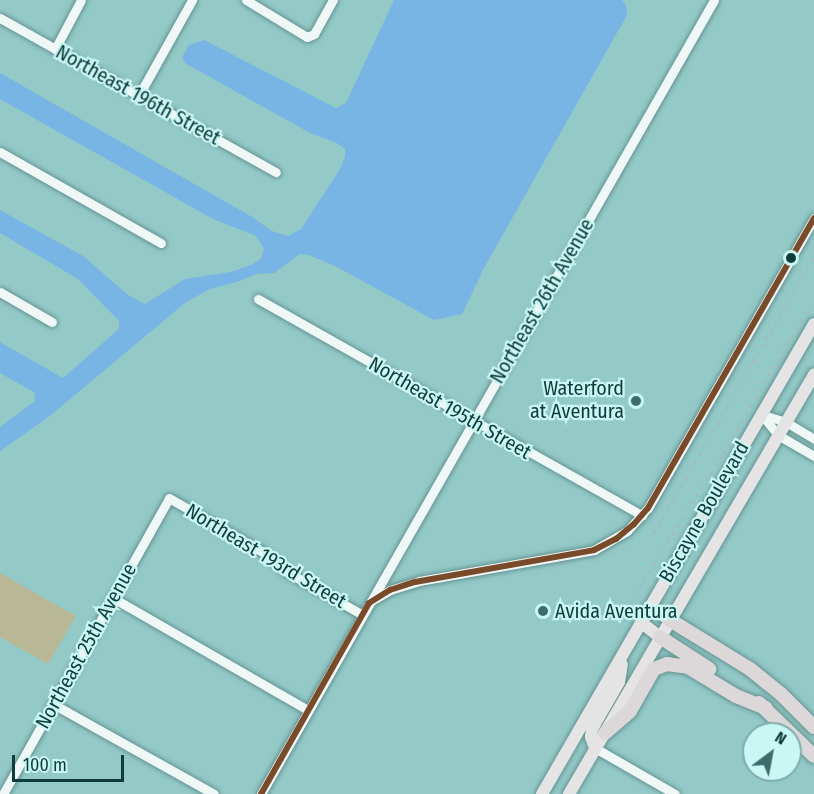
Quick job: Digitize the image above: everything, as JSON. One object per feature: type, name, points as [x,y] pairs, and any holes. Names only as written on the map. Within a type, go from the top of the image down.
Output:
[{"type":"highway","points":[[670,620],[750,669],[781,694],[814,727]]},
{"type":"highway","points":[[660,637],[734,684],[766,708],[814,756]]},
{"type":"highway","points":[[605,733],[630,711],[654,669],[667,664],[688,667],[736,696],[766,708]]},
{"type":"main road","name":"Biscayne Boulevard","points":[[542,794],[814,324]]},
{"type":"main road","name":"Biscayne Boulevard","points":[[569,794],[814,374]]},
{"type":"main road","points":[[650,606],[670,620]]},
{"type":"main road","points":[[642,622],[660,637]]},
{"type":"main road","points":[[595,748],[591,732],[619,681],[624,654]]},
{"type":"street","points":[[55,49],[81,0]]},
{"type":"street","points":[[139,95],[192,0]]},
{"type":"street","points":[[246,0],[302,31],[307,37],[314,34],[333,0]]},
{"type":"street","name":"Northeast 26th Avenue","points":[[261,794],[714,0]]},
{"type":"street","name":"Northeast 196th Street","points":[[0,18],[276,172]]},
{"type":"street","points":[[0,152],[161,243]]},
{"type":"street","points":[[369,603],[390,590],[415,582],[594,550],[620,537],[642,515],[814,218]]},
{"type":"street","points":[[0,292],[52,322]]},
{"type":"street","name":"Northeast 195th Street","points":[[258,299],[642,515]]},
{"type":"street","points":[[761,414],[786,422],[814,440]]},
{"type":"street","points":[[761,414],[778,435],[814,456]]},
{"type":"street","name":"Northeast 25th Avenue","points":[[3,794],[169,498]]},
{"type":"street","name":"Northeast 193rd Street","points":[[169,498],[262,552],[287,572],[363,615]]},
{"type":"street","points":[[113,598],[308,710]]},
{"type":"street","points":[[53,704],[214,794]]},
{"type":"street","points":[[595,748],[675,794]]},
{"type":"green space","points":[[0,573],[76,616],[48,664],[0,637]]},
{"type":"water","points":[[394,0],[622,0],[626,6],[627,15],[484,268],[462,314],[434,320],[335,266],[309,255],[300,254],[274,273],[256,274],[210,289],[186,302],[51,415],[0,451],[0,427],[35,401],[34,392],[0,373],[0,342],[63,378],[119,329],[119,321],[78,279],[0,233],[0,210],[83,256],[128,295],[145,304],[185,279],[231,272],[251,265],[261,259],[264,249],[256,236],[213,219],[0,99],[0,73],[252,217],[272,231],[288,236],[301,229],[340,169],[345,157],[345,149],[337,143],[310,133],[185,63],[182,57],[189,45],[204,40],[336,108],[346,103]]},
{"type":"railway","points":[[654,534],[814,256]]},
{"type":"railway","points":[[620,619],[723,454],[814,299]]},
{"type":"transit line","points":[[261,794],[369,603],[390,590],[415,582],[594,550],[616,539],[634,524],[648,508],[814,218]]},
{"type":"place","name":"Waterford at Aventura","points":[[636,401]]},
{"type":"place","name":"Avida Aventura","points":[[543,611]]}]
